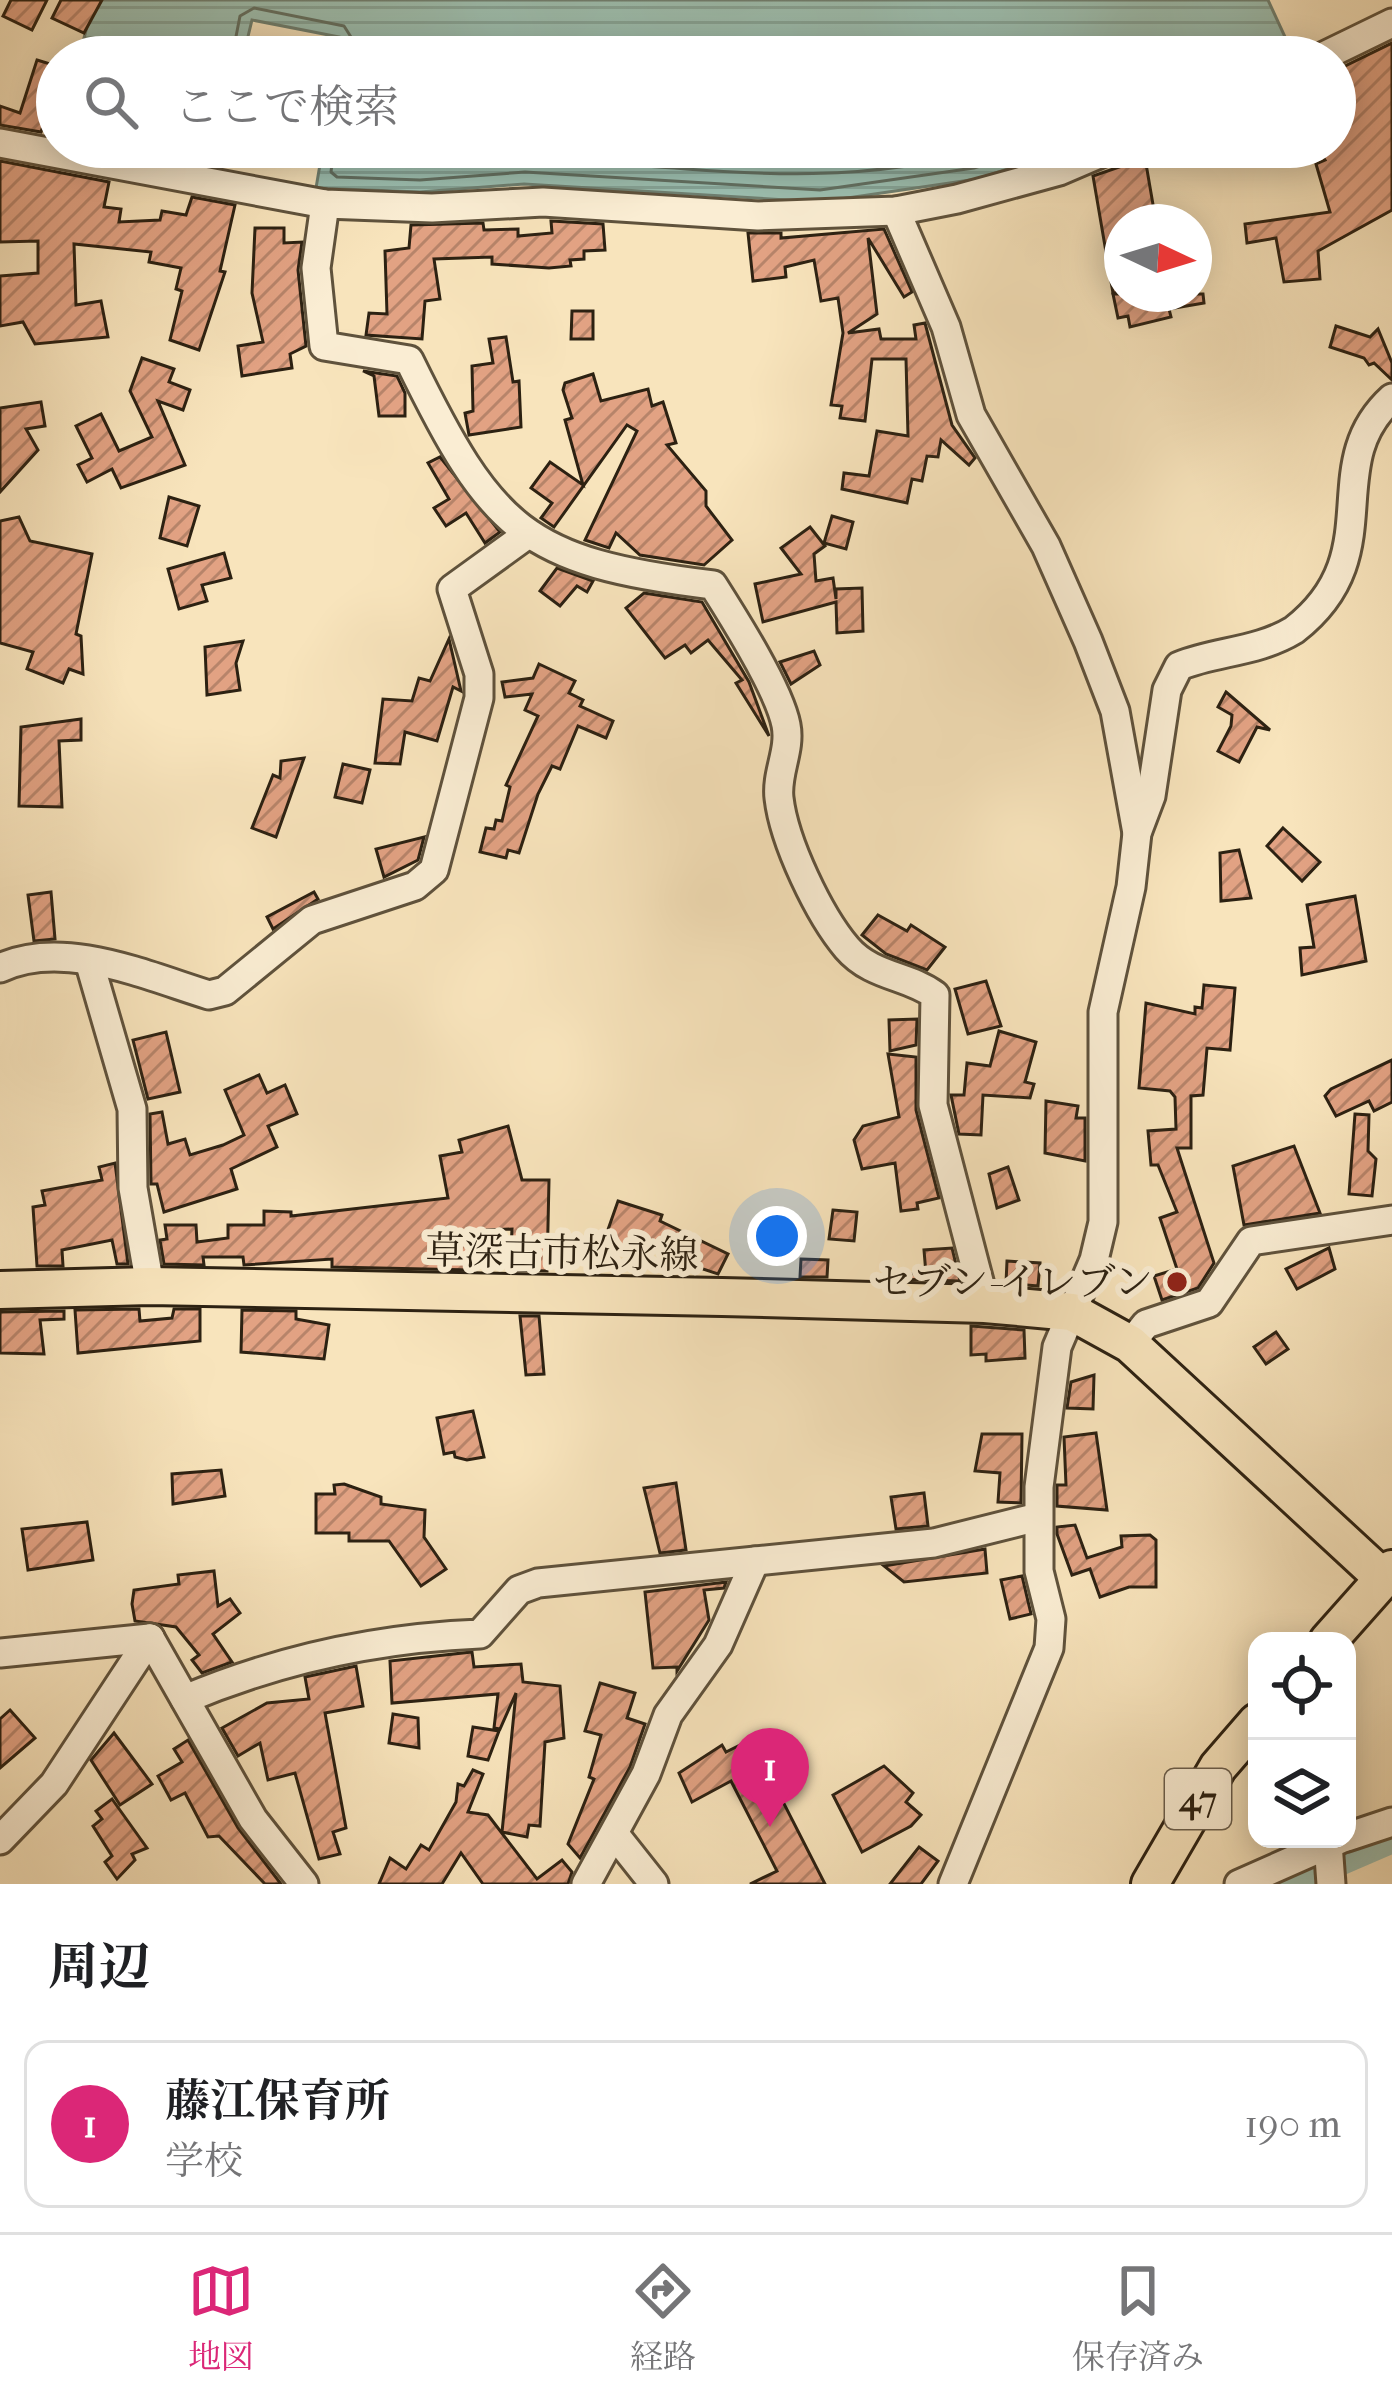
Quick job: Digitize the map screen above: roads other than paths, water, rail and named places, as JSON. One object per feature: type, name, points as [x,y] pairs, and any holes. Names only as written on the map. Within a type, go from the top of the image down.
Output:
[{"type":"main road","name":"草深古市松永線","points":[[0,1290],[150,1286],[985,1304],[1072,1312],[1130,1344],[1387,1573]]},
{"type":"main road","points":[[1336,1632],[1387,1573]]},
{"type":"main road","name":"47","points":[[1150,1884],[1218,1767],[1248,1732]]},
{"type":"street","points":[[1356,40],[1392,23]]},
{"type":"street","points":[[0,143],[36,150]]},
{"type":"street","points":[[133,168],[325,204],[432,208],[543,202],[758,217],[896,211],[1067,168]]},
{"type":"street","points":[[325,204],[316,268],[324,346],[410,360],[475,481],[552,551],[590,566],[713,586],[738,624],[786,723],[778,799],[791,848],[846,948],[878,972],[905,984],[920,983],[935,995],[933,1105],[985,1304]]},
{"type":"street","points":[[896,211],[946,327],[971,415],[1046,547],[1088,641],[1114,711],[1137,833]]},
{"type":"street","points":[[952,1884],[1049,1648],[1051,1619],[1039,1571],[1038,1516],[1057,1347],[1103,1222],[1102,1012],[1131,887],[1137,833],[1151,796],[1167,690],[1179,666],[1259,647],[1295,629],[1337,596],[1354,574],[1361,555],[1365,432],[1392,398]]},
{"type":"street","points":[[0,968],[42,956],[88,961],[209,995],[225,991],[312,920],[416,886],[434,870],[479,698],[479,674],[452,589],[528,534]]},
{"type":"street","points":[[88,961],[132,1109],[133,1188],[150,1286]]},
{"type":"street","points":[[1130,1344],[1146,1324],[1209,1303],[1251,1241],[1392,1220]]},
{"type":"street","points":[[185,1699],[257,1669],[327,1653],[480,1634],[519,1590],[538,1583],[934,1543],[1038,1516]]},
{"type":"street","points":[[612,1842],[668,1715],[718,1645],[755,1561]]},
{"type":"street","points":[[150,1638],[253,1819],[304,1884]]},
{"type":"street","points":[[0,1653],[150,1638]]},
{"type":"street","points":[[0,1840],[54,1784],[150,1638]]},
{"type":"street","points":[[1356,1834],[1392,1822]]},
{"type":"street","points":[[586,1884],[616,1836],[654,1884]]},
{"type":"street","points":[[1239,1884],[1321,1848]]},
{"type":"street","points":[[1331,1884],[1338,1848]]},
{"type":"water","points":[[94,0],[1268,0],[1285,36],[334,36],[252,20],[248,36],[85,36]]},
{"type":"water","points":[[319,168],[1010,168],[977,179],[820,202],[524,184],[420,192],[316,188]]},
{"type":"waterway","points":[[1278,1884],[1392,1835]]},
{"type":"place","name":"セブン-イレブン","points":[[1177,1282]]},
{"type":"place","name":"藤江保育所","points":[[770,1827]]}]
